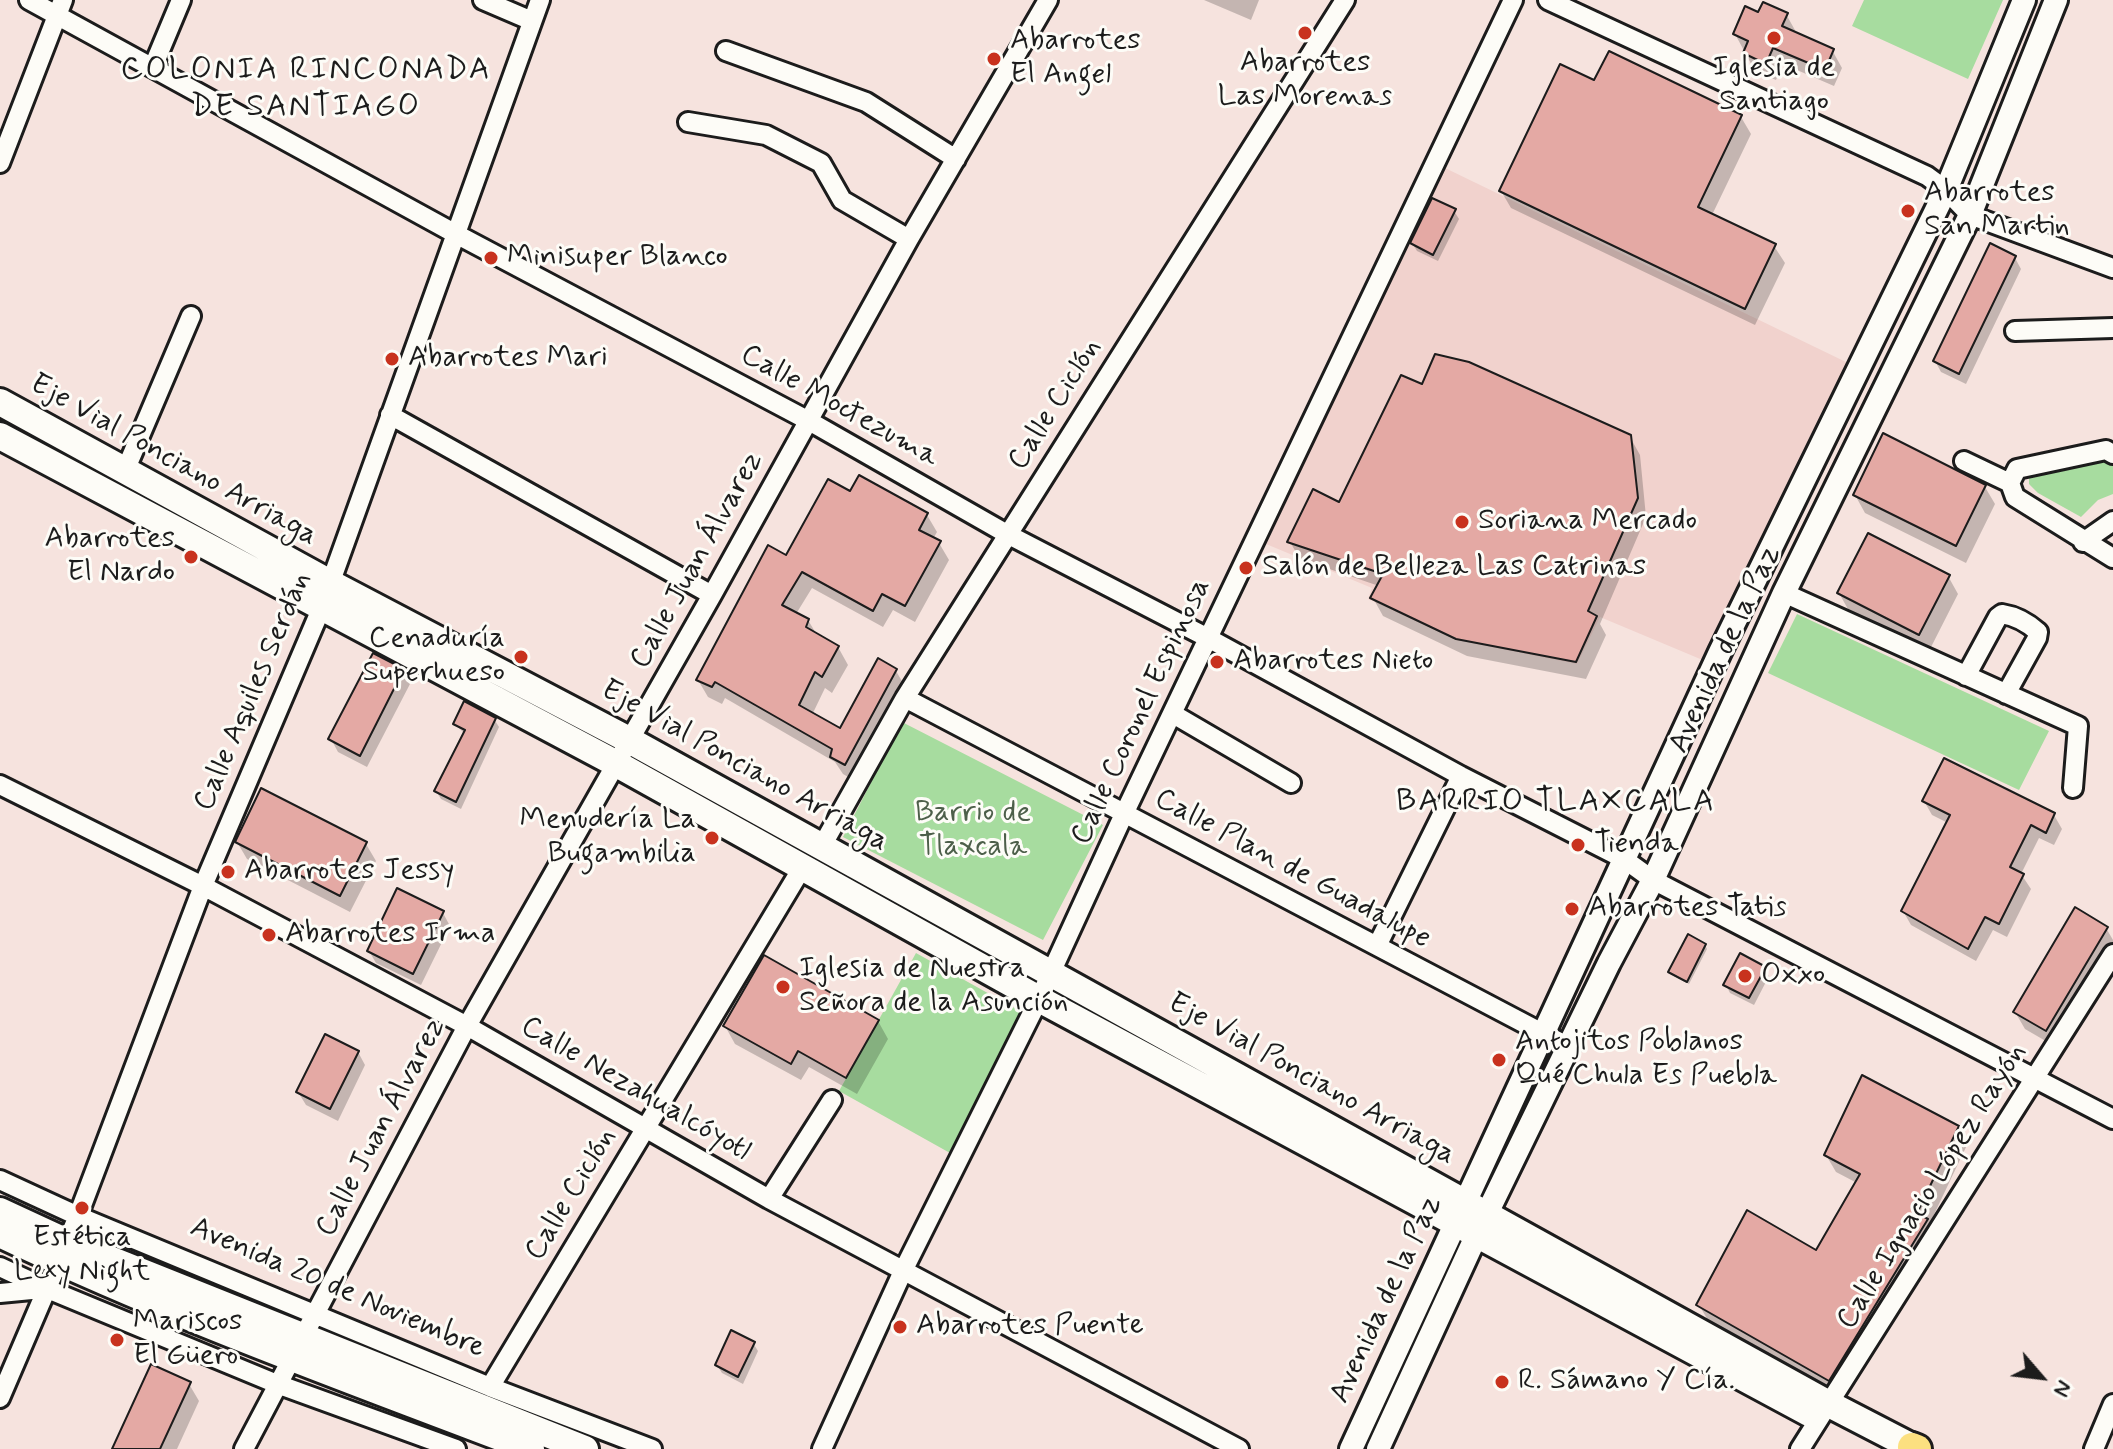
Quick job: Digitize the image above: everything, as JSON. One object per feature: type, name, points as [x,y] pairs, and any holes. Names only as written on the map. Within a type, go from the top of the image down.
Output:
[{"type":"main road","name":"Eje Vial Ponciano Arriaga","points":[[0,402],[330,583],[629,740],[1051,973],[1471,1218],[1824,1411],[1881,1449]]},
{"type":"main road","name":"Eje Vial Ponciano Arriaga","points":[[0,436],[615,763],[1039,999],[1471,1218]]},
{"type":"main road","name":"Avenida 20 de Noviembre","points":[[0,1211],[63,1252]]},
{"type":"main road","name":"Avenida 20 de Noviembre","points":[[0,1234],[63,1252],[298,1348],[531,1449]]},
{"type":"main road","name":"Avenida 20 de Noviembre","points":[[298,1348],[585,1449]]},
{"type":"main road","name":"Eje Vial Ponciano Arriaga","points":[[1824,1411],[1915,1448]]},
{"type":"street","name":"Calle Moctezuma","points":[[29,0],[60,7],[153,67],[454,233],[809,421],[1007,534],[1208,638],[1461,776],[1624,859],[1653,880],[2113,1119]]},
{"type":"street","points":[[153,67],[181,0]]},
{"type":"street","points":[[483,0],[532,21]]},
{"type":"street","name":"Calle Aquiles Serdán","points":[[0,1398],[78,1216],[203,886],[321,609],[540,0]]},
{"type":"street","name":"Calle Ciclón","points":[[822,846],[905,698],[1345,0]]},
{"type":"street","name":"Calle Coronel Espinosa","points":[[822,1449],[904,1269],[1039,999],[1124,814],[1513,0]]},
{"type":"street","points":[[1548,0],[1927,176],[1970,215],[2113,268]]},
{"type":"street","name":"Avenida de la Paz","points":[[1378,1449],[1542,1033],[1720,652],[1946,190],[2024,0]]},
{"type":"street","name":"Avenida de la Paz","points":[[1351,1449],[1471,1218],[1569,1047],[1653,880],[1784,593],[1970,215],[2056,0]]},
{"type":"street","name":"Calle Juan Álvarez","points":[[244,1449],[467,1026],[1046,1]]},
{"type":"street","points":[[0,163],[60,7]]},
{"type":"street","points":[[726,51],[866,102],[956,159]]},
{"type":"street","points":[[688,122],[766,135],[821,163],[842,200],[909,239]]},
{"type":"street","points":[[125,471],[191,316]]},
{"type":"street","points":[[2015,331],[2113,328]]},
{"type":"street","points":[[390,415],[712,595]]},
{"type":"street","points":[[2010,483],[2017,469],[2106,450],[2113,454]]},
{"type":"street","points":[[1964,461],[2010,483],[2015,497],[2113,558]]},
{"type":"street","points":[[2083,542],[2113,521]]},
{"type":"street","points":[[1784,593],[2078,726],[2073,788]]},
{"type":"street","points":[[1966,676],[1998,617],[2002,614],[2011,616],[2038,632],[2006,694]]},
{"type":"street","name":"Calle Plan de Guadalupe","points":[[905,698],[1569,1047]]},
{"type":"street","points":[[1173,714],[1291,783]]},
{"type":"street","points":[[1377,946],[1461,776]]},
{"type":"street","name":"Calle Nezahualcóyotl","points":[[0,785],[203,886],[467,1026],[769,1199],[1239,1449]]},
{"type":"street","name":"Calle Ciclón","points":[[490,1387],[802,868]]},
{"type":"street","points":[[1581,950],[1609,963]]},
{"type":"street","name":"Calle Ignacio López Rayón","points":[[1800,1449],[2113,954]]},
{"type":"street","points":[[769,1199],[832,1100]]},
{"type":"street","name":"Avenida 20 de Noviembre","points":[[0,1180],[78,1216],[490,1387],[652,1449]]},
{"type":"street","points":[[0,1267],[277,1384],[456,1449]]},
{"type":"street","points":[[0,1293],[45,1288]]},
{"type":"street","points":[[2094,1449],[2113,1404]]},
{"type":"shaded area","points":[[1445,168],[1848,363],[1705,661],[1600,617],[1577,664],[1456,640],[1368,599],[1372,588],[1266,544]]},
{"type":"green space","points":[[1864,0],[2003,0],[1968,79],[1852,26]]},
{"type":"green space","points":[[2095,459],[2107,459],[2113,465],[2113,494],[2098,500],[2081,517],[2038,493],[2029,484],[2029,475]]},
{"type":"green space","points":[[1797,614],[2049,731],[2019,790],[1768,673]]},
{"type":"green space","name":"Barrio de Tlaxcala","points":[[902,722],[1103,825],[1043,940],[843,837]]},
{"type":"green space","points":[[916,953],[1027,1015],[950,1153],[839,1091]]},
{"type":"building","name":"Iglesia de Santiago","points":[[1763,2],[1788,13],[1782,26],[1834,49],[1825,70],[1773,48],[1766,64],[1743,53],[1748,41],[1733,34],[1745,6],[1758,12]]},
{"type":"building","points":[[1609,51],[1742,115],[1698,207],[1776,244],[1745,309],[1499,191],[1560,64],[1594,80]]},
{"type":"building","points":[[1432,198],[1456,209],[1433,255],[1410,243]]},
{"type":"building","points":[[1990,243],[2016,256],[1959,374],[1933,361]]},
{"type":"building","name":"Soriana Mercado","points":[[1435,354],[1469,362],[1631,435],[1638,498],[1588,611],[1597,616],[1576,662],[1456,639],[1370,598],[1383,574],[1287,542],[1313,489],[1339,502],[1401,375],[1422,384]]},
{"type":"building","points":[[1883,433],[1986,485],[1956,546],[1853,495]]},
{"type":"building","points":[[859,475],[928,513],[919,530],[941,541],[905,606],[882,594],[873,611],[802,572],[782,605],[809,619],[806,627],[839,646],[822,677],[815,672],[799,705],[840,728],[878,658],[897,669],[845,765],[830,757],[832,749],[715,682],[712,687],[696,680],[768,545],[786,555],[828,479],[850,491]]},
{"type":"building","points":[[1868,533],[1950,575],[1919,635],[1837,593]]},
{"type":"building","points":[[373,653],[404,669],[360,756],[328,739]]},
{"type":"building","points":[[464,701],[496,718],[456,802],[434,791],[465,730],[453,724]]},
{"type":"building","points":[[1944,758],[2055,813],[2046,833],[2031,825],[2010,867],[2024,874],[1999,924],[1985,917],[1968,949],[1901,911],[1950,815],[1922,801]]},
{"type":"building","points":[[261,788],[367,842],[340,896],[235,842]]},
{"type":"building","points":[[397,888],[444,911],[413,974],[367,951]]},
{"type":"building","points":[[2075,907],[2108,927],[2046,1031],[2013,1012]]},
{"type":"building","points":[[1688,934],[1706,944],[1687,982],[1668,972]]},
{"type":"building","name":"Oxxo","points":[[1740,953],[1766,967],[1749,998],[1723,985]]},
{"type":"building","name":"Iglesia de Nuestra Señora de la Asunción","points":[[764,955],[879,1020],[846,1078],[798,1051],[791,1064],[723,1026]]},
{"type":"building","points":[[325,1034],[359,1051],[330,1109],[296,1092]]},
{"type":"building","points":[[1862,1075],[1959,1126],[1917,1213],[1928,1219],[1829,1381],[1696,1305],[1747,1210],[1816,1250],[1860,1174],[1824,1155]]},
{"type":"building","points":[[731,1330],[755,1342],[738,1377],[715,1365]]},
{"type":"building","points":[[151,1364],[191,1382],[160,1449],[112,1449]]},
{"type":"place","name":"Abarrotes Las Morenas","points":[[1305,33]]},
{"type":"place","name":"Iglesia de Santiago","points":[[1774,38]]},
{"type":"place","name":"Abarrotes El Angel","points":[[994,59]]},
{"type":"place","name":"Abarrotes San Martin","points":[[1908,211]]},
{"type":"place","name":"Minisuper Blanco","points":[[491,258]]},
{"type":"place","name":"Abarrotes Mari","points":[[392,359]]},
{"type":"place","name":"Soriana Mercado","points":[[1462,522]]},
{"type":"place","name":"Abarrotes El Nardo","points":[[191,557]]},
{"type":"place","name":"Salón de Belleza Las Catrinas","points":[[1246,568]]},
{"type":"place","name":"Cenaduría Superhueso","points":[[521,657]]},
{"type":"place","name":"Abarrotes Nieto","points":[[1217,662]]},
{"type":"place","name":"Menudería La Bugambilia","points":[[712,838]]},
{"type":"place","name":"Tienda","points":[[1578,845]]},
{"type":"place","name":"Abarrotes Jessy","points":[[228,872]]},
{"type":"place","name":"Abarrotes Tatis","points":[[1572,909]]},
{"type":"place","name":"Abarrotes Irma","points":[[269,935]]},
{"type":"place","name":"Oxxo","points":[[1745,976]]},
{"type":"place","name":"Iglesia de Nuestra Señora de la Asunción","points":[[783,987]]},
{"type":"place","name":"Antojitos Poblanos Qué Chula Es Puebla","points":[[1499,1060]]},
{"type":"place","name":"Estética Lexy Night","points":[[82,1208]]},
{"type":"place","name":"Abarrotes Puente","points":[[900,1327]]},
{"type":"place","name":"Mariscos El Güero","points":[[117,1340]]},
{"type":"place","name":"R. Sámano Y Cía.","points":[[1502,1382]]},
{"type":"district","name":"COLONIA RINCONADA DE SANTIAGO","points":[[306,90]]},
{"type":"district","name":"BARRIO TLAXCALA","points":[[1556,803]]}]
